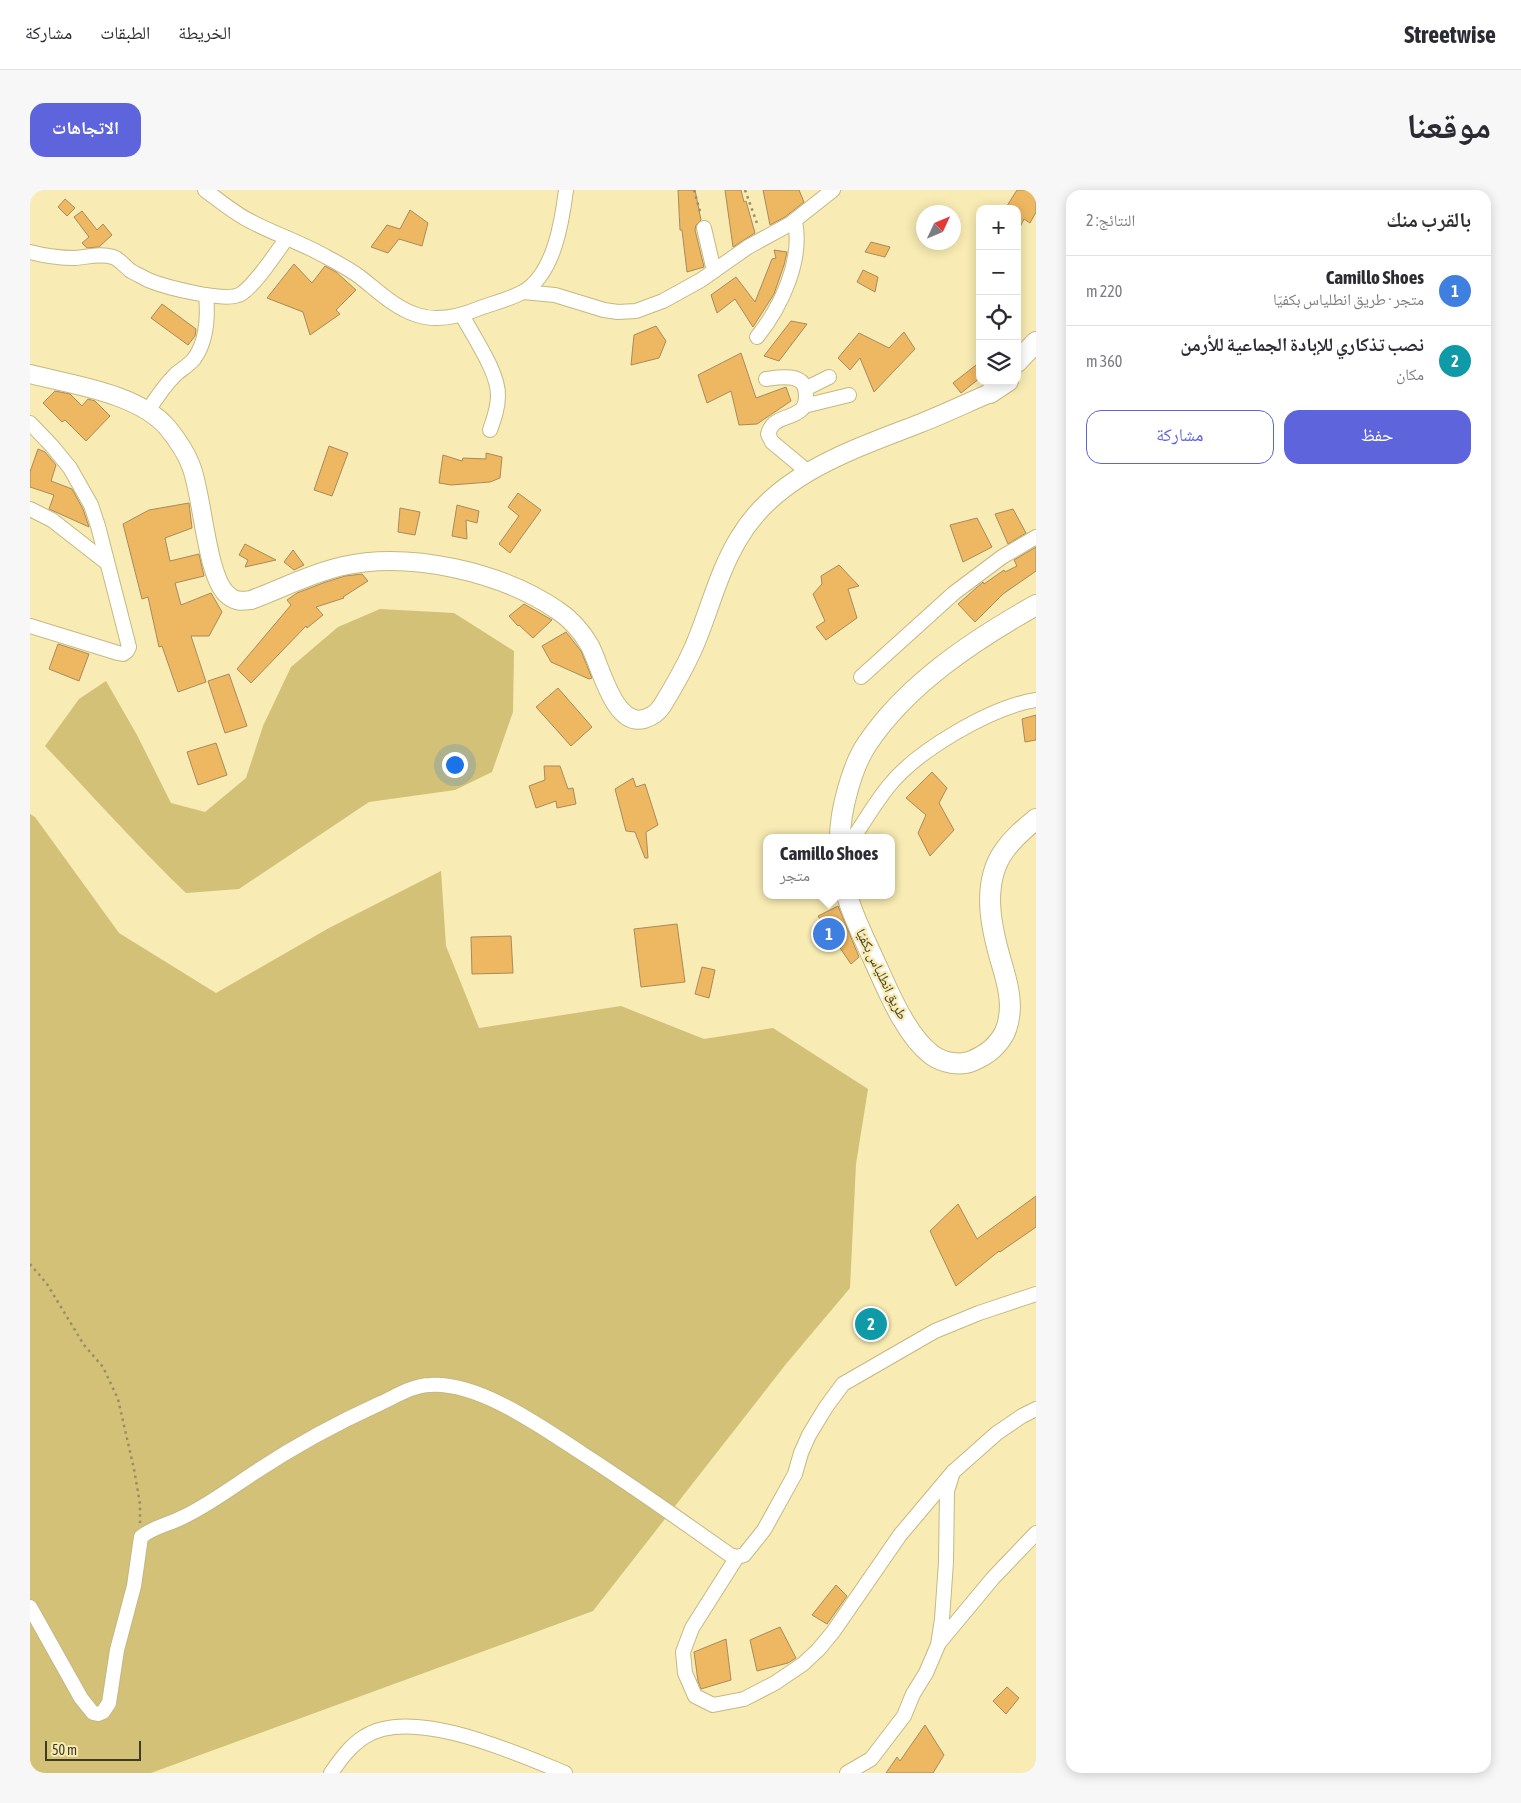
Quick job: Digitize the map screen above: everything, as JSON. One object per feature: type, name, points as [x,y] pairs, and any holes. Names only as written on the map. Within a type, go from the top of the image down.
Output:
[{"type":"highway","points":[[1021,358],[1036,342]]},
{"type":"highway","points":[[1021,369],[1036,353]]},
{"type":"highway","points":[[840,834],[844,803],[856,768],[866,745],[892,712],[949,661],[992,630],[1036,605]]},
{"type":"highway","name":"طريق انطلياس بكفيّا","points":[[848,899],[860,930],[899,1013],[918,1041],[933,1056],[950,1063],[966,1063],[979,1058],[994,1049],[1005,1031],[1010,1013],[1010,999],[994,937],[990,891],[992,875],[1003,852],[1018,834],[1036,819]]},
{"type":"main road","points":[[30,374],[128,400],[148,411],[166,426],[180,444],[191,465],[198,488],[214,570],[228,596],[239,601],[251,600],[324,571],[344,566],[400,560],[424,563],[490,577],[548,603],[564,614],[590,646],[615,702],[625,715],[634,720],[658,713],[692,650],[728,559],[748,523],[781,490],[808,472],[838,456],[923,423],[995,387]]},
{"type":"street","points":[[205,190],[250,221],[288,238],[359,276],[397,306],[418,315],[437,318],[462,315],[523,292],[536,281],[555,245],[564,210],[566,190]]},
{"type":"street","points":[[523,292],[555,295],[618,312],[636,311],[663,301],[701,280],[762,238],[795,221],[833,190]]},
{"type":"street","points":[[757,337],[769,322],[780,303],[795,261],[798,248],[795,221]]},
{"type":"street","points":[[704,228],[714,271]]},
{"type":"street","points":[[30,252],[47,256],[76,258],[104,255],[118,259],[133,272],[148,280],[183,291],[232,297],[241,294],[249,287],[288,238]]},
{"type":"street","points":[[148,411],[161,391],[177,373],[189,365],[198,351],[206,323],[206,295]]},
{"type":"street","points":[[462,315],[497,384],[497,408],[490,430]]},
{"type":"street","points":[[806,389],[829,376]]},
{"type":"street","points":[[766,379],[792,377],[801,381],[806,389],[804,406],[798,412],[778,420],[768,434],[772,442],[808,472]]},
{"type":"street","points":[[804,406],[849,395]]},
{"type":"street","points":[[30,424],[70,468],[82,487],[90,505],[98,526],[128,641],[127,651],[123,654],[118,653],[30,626]]},
{"type":"street","points":[[30,509],[52,520],[107,563]]},
{"type":"street","points":[[861,677],[954,593],[1002,557],[1036,537]]},
{"type":"street","points":[[856,834],[888,786],[908,765],[971,724],[996,713],[1036,700]]},
{"type":"street","points":[[30,1607],[81,1698],[94,1712],[98,1714],[103,1712],[109,1703],[116,1650],[134,1586],[140,1537],[150,1529],[179,1519],[206,1506],[269,1462],[324,1430],[403,1392],[429,1384],[471,1391],[540,1426],[635,1488],[730,1555],[737,1557],[744,1555],[764,1530],[795,1474],[809,1435],[843,1384],[935,1331],[979,1313],[1036,1294]]},
{"type":"street","points":[[737,1557],[692,1628],[683,1652],[685,1673],[695,1696],[713,1705],[744,1698],[775,1683],[803,1664],[834,1632],[900,1535],[953,1472],[998,1433],[1022,1416],[1036,1410]]},
{"type":"street","points":[[847,1773],[871,1759],[904,1716],[938,1645],[946,1562],[947,1491],[953,1472]]},
{"type":"street","points":[[938,1645],[993,1578],[1036,1533]]},
{"type":"street","points":[[331,1773],[345,1754],[365,1736],[386,1728],[410,1727],[455,1732],[522,1755],[565,1773]]},
{"type":"path","points":[[694,190],[704,228]]},
{"type":"path","points":[[745,190],[762,238]]},
{"type":"path","points":[[30,1264],[47,1284],[84,1345],[103,1367],[118,1399],[128,1434],[140,1504],[140,1537]]},
{"type":"shaded area","points":[[380,609],[454,613],[514,651],[513,712],[492,772],[455,790],[369,802],[239,889],[186,893],[132,839],[45,746],[79,699],[106,681],[137,735],[171,803],[205,812],[246,778],[263,726],[291,667],[338,627]]},
{"type":"shaded area","points":[[30,814],[35,817],[119,933],[216,993],[329,928],[441,871],[446,946],[479,1028],[621,1006],[704,1039],[773,1028],[868,1089],[856,1164],[850,1288],[786,1364],[593,1611],[151,1773],[30,1773]]},
{"type":"building","points":[[678,190],[695,190],[701,220],[696,225],[695,230],[704,267],[687,272],[682,230],[680,230]]},
{"type":"building","points":[[725,190],[741,190],[755,233],[733,247]]},
{"type":"building","points":[[763,190],[799,190],[804,202],[785,217],[770,225]]},
{"type":"building","points":[[1017,190],[1036,190],[1036,212],[1030,223],[1024,219],[1021,225],[1021,205],[1008,205]]},
{"type":"building","points":[[65,199],[75,208],[67,216],[58,207]]},
{"type":"building","points":[[410,210],[428,223],[422,246],[399,239],[388,253],[371,247],[387,225],[400,229]]},
{"type":"building","points":[[82,211],[97,230],[103,224],[112,235],[99,247],[87,248],[82,243],[89,237],[74,217]]},
{"type":"building","points":[[871,242],[890,247],[885,257],[865,252]]},
{"type":"building","points":[[774,250],[787,252],[784,265],[774,294],[753,327],[735,299],[717,313],[711,295],[736,277],[755,302],[772,259],[776,258]]},
{"type":"building","points":[[294,264],[312,283],[325,266],[336,272],[356,290],[336,310],[340,314],[310,335],[303,312],[267,298]]},
{"type":"building","points":[[863,270],[878,277],[875,292],[857,282]]},
{"type":"building","points":[[162,304],[196,329],[195,336],[188,345],[151,318]]},
{"type":"building","points":[[791,321],[807,324],[779,361],[764,356]]},
{"type":"building","points":[[656,326],[666,341],[659,358],[631,365],[634,335]]},
{"type":"building","points":[[904,332],[915,349],[874,392],[860,358],[850,370],[838,358],[859,333],[889,348]]},
{"type":"building","points":[[741,353],[756,398],[786,387],[791,401],[757,424],[739,425],[731,391],[707,403],[698,375]]},
{"type":"building","points":[[976,365],[976,381],[961,393],[953,383]]},
{"type":"building","points":[[55,391],[70,394],[82,406],[88,399],[95,401],[110,416],[86,441],[65,420],[62,422],[43,403]]},
{"type":"building","points":[[329,446],[348,453],[332,496],[314,490]]},
{"type":"building","points":[[38,449],[45,452],[56,465],[51,481],[72,489],[83,509],[89,527],[49,509],[54,495],[30,487],[30,472]]},
{"type":"building","points":[[486,453],[502,457],[500,478],[490,482],[451,485],[439,483],[443,455],[462,461],[463,458],[486,459]]},
{"type":"building","points":[[518,493],[541,510],[510,553],[499,544],[519,516],[508,507]]},
{"type":"building","points":[[189,503],[192,528],[165,538],[170,561],[199,554],[204,576],[175,583],[181,605],[211,593],[222,612],[209,636],[191,636],[206,682],[178,692],[162,646],[159,647],[148,597],[142,599],[123,524],[149,510]]},
{"type":"building","points":[[457,505],[479,511],[477,523],[466,520],[467,539],[452,536]]},
{"type":"building","points":[[400,508],[420,512],[415,535],[398,532]]},
{"type":"building","points":[[1013,509],[1026,533],[1008,544],[995,514]]},
{"type":"building","points":[[977,518],[992,547],[963,562],[950,525]]},
{"type":"building","points":[[245,544],[276,560],[245,567],[248,560],[239,555]]},
{"type":"building","points":[[1036,547],[1036,571],[1003,594],[975,622],[958,604],[983,582],[984,584],[1004,570],[1005,572],[1017,566],[1014,560]]},
{"type":"building","points":[[293,550],[304,565],[294,570],[284,562]]},
{"type":"building","points":[[839,565],[859,586],[848,589],[857,618],[826,640],[816,627],[825,621],[813,594],[822,584],[821,576]]},
{"type":"building","points":[[362,574],[368,581],[344,598],[316,607],[323,615],[307,628],[306,626],[251,683],[237,669],[291,605],[287,600],[297,593],[323,583],[345,576]]},
{"type":"building","points":[[524,604],[552,620],[533,638],[509,616]]},
{"type":"building","points":[[566,632],[581,651],[592,678],[589,679],[551,662],[542,646]]},
{"type":"building","points":[[58,644],[89,654],[79,681],[49,669]]},
{"type":"building","points":[[229,674],[247,726],[225,733],[208,681]]},
{"type":"building","points":[[558,688],[592,727],[571,746],[536,707]]},
{"type":"building","points":[[1036,715],[1036,740],[1025,742],[1022,719]]},
{"type":"building","points":[[216,743],[227,775],[198,785],[187,752]]},
{"type":"building","points":[[544,766],[560,766],[568,789],[573,788],[576,804],[557,808],[556,801],[536,808],[529,786],[545,780]]},
{"type":"building","points":[[932,772],[947,788],[939,803],[954,830],[930,856],[918,833],[926,815],[906,798]]},
{"type":"building","points":[[633,778],[636,787],[645,784],[658,825],[646,832],[648,858],[645,858],[635,832],[626,831],[615,789]]},
{"type":"building","points":[[838,906],[859,957],[851,964],[818,916]]},
{"type":"building","points":[[677,924],[685,982],[641,987],[634,929]]},
{"type":"building","points":[[511,936],[513,973],[472,974],[471,937]]},
{"type":"building","points":[[702,967],[715,970],[709,998],[695,994]]},
{"type":"building","points":[[1036,1196],[1036,1227],[999,1251],[956,1286],[930,1231],[958,1204],[977,1239]]},
{"type":"building","points":[[836,1585],[847,1596],[827,1624],[812,1615]]},
{"type":"building","points":[[780,1627],[796,1658],[788,1663],[757,1671],[750,1640]]},
{"type":"building","points":[[726,1639],[731,1680],[701,1689],[694,1652]]},
{"type":"building","points":[[1007,1687],[1019,1698],[1006,1714],[993,1701]]},
{"type":"building","points":[[925,1725],[944,1755],[933,1773],[886,1773],[897,1757],[900,1761]]},
{"type":"place","name":"Camillo Shoes","points":[[829,934]]},
{"type":"place","name":"نصب تذكاري للإبادة الجماعية للأرمن","points":[[871,1324]]}]
